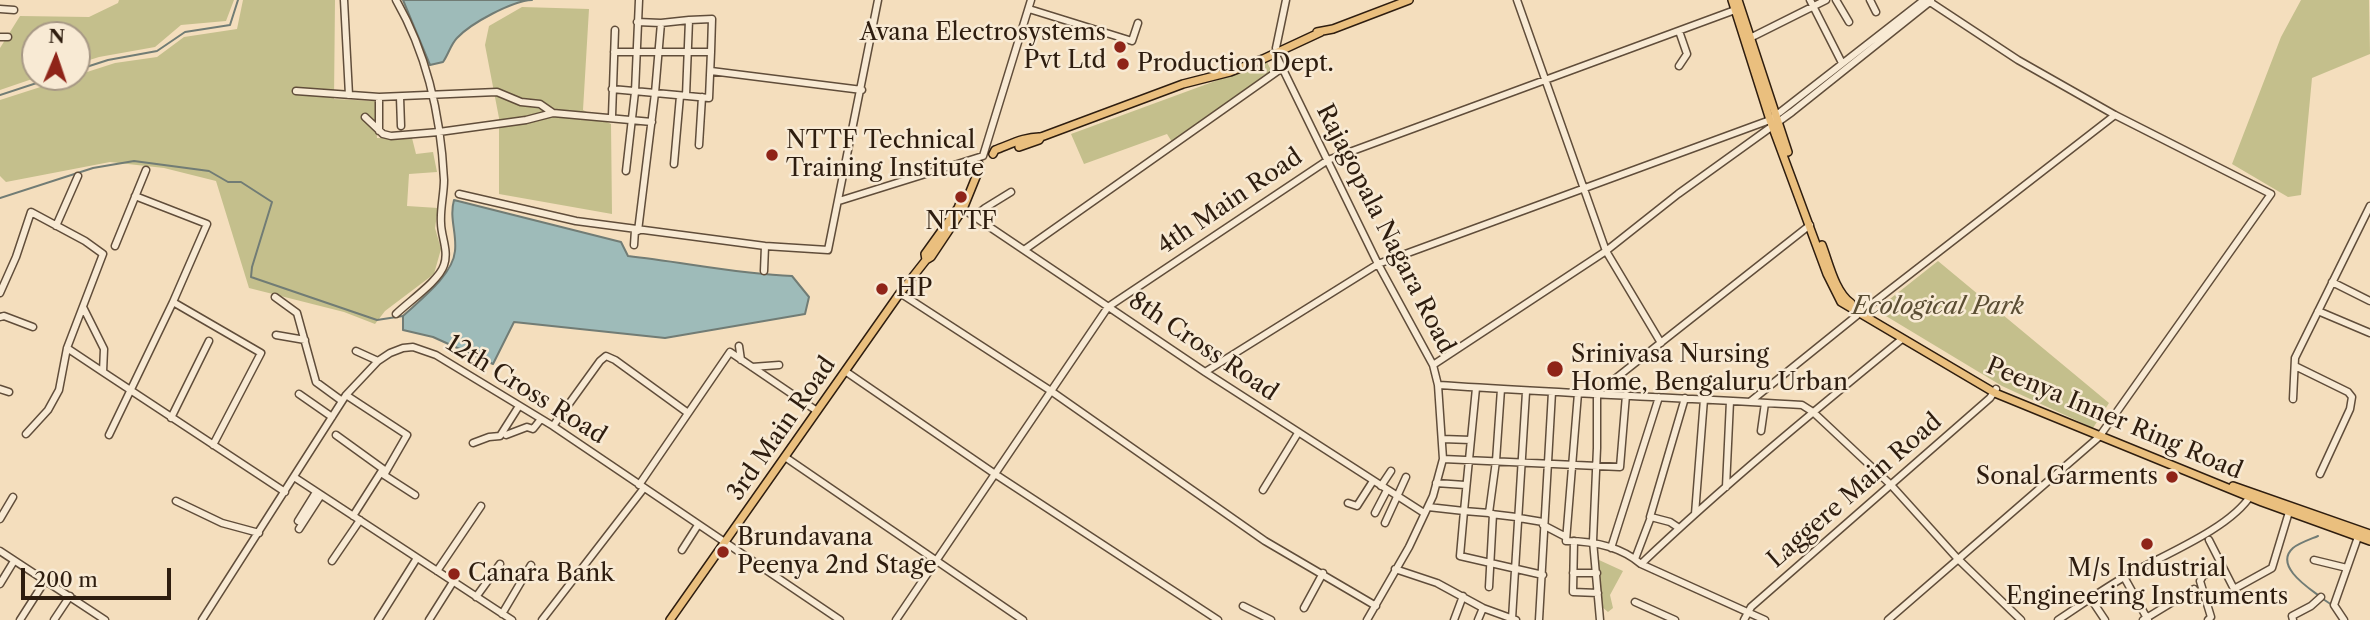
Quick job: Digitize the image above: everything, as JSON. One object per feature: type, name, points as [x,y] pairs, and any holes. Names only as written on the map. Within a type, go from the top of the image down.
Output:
[{"type":"main road","points":[[981,160],[1223,72],[1409,0]]},
{"type":"main road","name":"Peenya Inner Ring Road","points":[[1732,0],[1827,274],[1841,302],[1995,391]]},
{"type":"main road","name":"Peenya Inner Ring Road","points":[[1738,0],[1774,122],[1832,273],[1846,299],[1902,340],[1995,391],[2289,512],[2370,541]]},
{"type":"main road","name":"3rd Main Road","points":[[670,620],[900,293],[931,257],[962,209],[981,160]]},
{"type":"main road","name":"3rd Main Road","points":[[926,260],[925,254],[958,208],[976,165],[981,160]]},
{"type":"main road","name":"Peenya Inner Ring Road","points":[[2251,495],[2370,534]]},
{"type":"street","points":[[344,0],[349,95]]},
{"type":"street","points":[[396,0],[414,35],[432,95],[444,181],[440,222],[445,250],[445,264],[438,277],[396,314]]},
{"type":"street","points":[[626,171],[635,92],[639,0]]},
{"type":"street","points":[[459,194],[576,221],[765,246],[828,250],[878,0]]},
{"type":"street","points":[[839,201],[981,160],[1031,0]]},
{"type":"street","points":[[1275,51],[1286,0]]},
{"type":"street","points":[[1517,0],[1606,251],[1661,343]]},
{"type":"street","points":[[1750,38],[1812,3],[1826,0]]},
{"type":"street","points":[[1836,0],[1849,22]]},
{"type":"street","points":[[1870,0],[1876,12]]},
{"type":"street","points":[[1205,372],[1378,264],[1584,187],[1774,122],[1842,63],[1929,1]]},
{"type":"street","points":[[1888,620],[2101,435],[2271,194],[2115,115],[2018,60],[1929,1]]},
{"type":"street","points":[[1433,365],[1606,251],[1929,1]]},
{"type":"street","points":[[1812,3],[1842,63]]},
{"type":"street","points":[[0,9],[15,10]]},
{"type":"street","points":[[1029,9],[1132,41],[1138,23]]},
{"type":"street","name":"4th Main Road","points":[[896,620],[1108,307],[1328,160],[1735,10]]},
{"type":"street","points":[[612,89],[709,98],[712,19],[637,22]]},
{"type":"street","points":[[674,164],[689,51],[689,20]]},
{"type":"street","points":[[634,245],[652,122],[658,51],[664,31],[660,23]]},
{"type":"street","points":[[612,116],[615,30]]},
{"type":"street","points":[[1679,31],[1687,54],[1679,66]]},
{"type":"street","name":"Rajagopala Nagara Road","points":[[1275,51],[1378,264],[1433,365],[1438,385],[1443,459],[1436,483],[1409,547],[1367,620]]},
{"type":"street","points":[[614,52],[711,52]]},
{"type":"street","points":[[1024,250],[1282,68]]},
{"type":"street","points":[[711,71],[862,90]]},
{"type":"street","points":[[296,91],[379,97],[497,92],[521,102],[540,104],[552,113]]},
{"type":"street","points":[[379,97],[379,131]]},
{"type":"street","points":[[400,97],[401,126]]},
{"type":"street","points":[[699,145],[702,97]]},
{"type":"street","points":[[365,117],[379,131],[391,136],[526,120],[552,113],[612,116],[652,122]]},
{"type":"street","points":[[1750,402],[2115,115]]},
{"type":"street","points":[[115,246],[146,170]]},
{"type":"street","points":[[56,226],[78,176]]},
{"type":"street","points":[[974,217],[1011,192]]},
{"type":"street","points":[[109,435],[207,224],[135,196]]},
{"type":"street","points":[[2293,400],[2295,358],[2370,206]]},
{"type":"street","name":"8th Cross Road","points":[[962,209],[1298,433],[1396,496],[1426,510]]},
{"type":"street","points":[[0,293],[31,212],[85,240],[103,254],[67,348],[59,390],[48,410],[26,434]]},
{"type":"street","points":[[1597,393],[1810,225]]},
{"type":"street","points":[[764,271],[765,246]]},
{"type":"street","points":[[2332,282],[2370,301]]},
{"type":"street","points":[[900,293],[1051,391],[1255,534],[1376,606]]},
{"type":"street","points":[[275,298],[295,309],[316,382],[407,435],[384,475],[415,495]]},
{"type":"street","points":[[173,302],[261,354],[213,445]]},
{"type":"street","points":[[83,307],[104,349],[103,372]]},
{"type":"street","points":[[2318,311],[2370,333]]},
{"type":"street","points":[[0,317],[4,316],[33,327]]},
{"type":"street","points":[[276,335],[305,340]]},
{"type":"street","points":[[1638,561],[1902,340]]},
{"type":"street","points":[[171,418],[209,341]]},
{"type":"street","points":[[739,346],[741,360]]},
{"type":"street","points":[[67,348],[285,492]]},
{"type":"street","name":"12th Cross Road","points":[[202,620],[344,398],[378,361],[403,348],[425,350],[553,426],[840,620]]},
{"type":"street","points":[[356,351],[378,361]]},
{"type":"street","points":[[542,620],[642,487],[730,352],[817,411]]},
{"type":"street","points":[[553,426],[606,356],[688,413]]},
{"type":"street","points":[[752,367],[779,365]]},
{"type":"street","points":[[2295,366],[2352,397],[2350,409],[2320,474]]},
{"type":"street","points":[[845,371],[995,474],[1218,620]]},
{"type":"street","points":[[1438,385],[1525,392],[1597,393],[1802,405],[1814,412],[1891,485],[1957,558],[2021,620]]},
{"type":"street","points":[[1476,388],[1460,556],[1543,575]]},
{"type":"street","points":[[0,389],[9,392]]},
{"type":"street","points":[[1489,587],[1491,514],[1501,389]]},
{"type":"street","name":"Laggere Main Road","points":[[1746,617],[1751,607],[1995,391]]},
{"type":"street","points":[[1395,569],[1437,583],[1510,619],[1523,461],[1525,392]]},
{"type":"street","points":[[1539,620],[1552,392]]},
{"type":"street","points":[[1578,393],[1566,541],[1593,541],[1611,548],[1746,617],[1765,620]]},
{"type":"street","points":[[1597,393],[1593,541],[1600,620]]},
{"type":"street","points":[[299,394],[332,416]]},
{"type":"street","points":[[1443,459],[1620,465],[1626,395]]},
{"type":"street","points":[[1611,548],[1659,397]]},
{"type":"street","points":[[1638,561],[1685,398]]},
{"type":"street","points":[[1695,514],[1704,399]]},
{"type":"street","points":[[1726,487],[1730,401]]},
{"type":"street","points":[[1762,431],[1765,403]]},
{"type":"street","points":[[473,443],[500,436],[519,405]]},
{"type":"street","points":[[506,435],[527,427],[533,429],[541,419]]},
{"type":"street","points":[[1263,490],[1298,433]]},
{"type":"street","points":[[332,561],[383,469],[336,435]]},
{"type":"street","points":[[1442,439],[1471,440]]},
{"type":"street","points":[[785,457],[1023,620]]},
{"type":"street","points":[[1375,513],[1391,471]]},
{"type":"street","points":[[294,477],[512,620]]},
{"type":"street","points":[[1385,523],[1406,477]]},
{"type":"street","points":[[1348,503],[1357,506],[1373,481]]},
{"type":"street","points":[[1436,483],[1465,485]]},
{"type":"street","points":[[299,525],[319,493]]},
{"type":"street","points":[[2058,620],[2124,577],[2239,511],[2251,495]]},
{"type":"street","points":[[0,519],[13,497]]},
{"type":"street","points":[[176,501],[222,523],[259,533]]},
{"type":"street","points":[[437,571],[481,506]]},
{"type":"street","points":[[1426,510],[1464,511],[1518,518],[1543,524],[1566,537]]},
{"type":"street","points":[[2209,540],[2234,589],[2273,568],[2289,512]]},
{"type":"street","points":[[1650,517],[1670,522],[1679,528]]},
{"type":"street","points":[[682,550],[698,525]]},
{"type":"street","points":[[738,525],[758,537]]},
{"type":"street","points":[[2344,620],[2334,605],[2358,537]]},
{"type":"street","points":[[1574,541],[1573,592],[1598,593]]},
{"type":"street","points":[[0,551],[105,620]]},
{"type":"street","points":[[378,620],[417,558]]},
{"type":"street","points":[[2314,560],[2347,568]]},
{"type":"street","points":[[0,584],[14,561]]},
{"type":"street","points":[[477,597],[500,564]]},
{"type":"street","points":[[502,614],[531,565]]},
{"type":"street","points":[[2208,620],[2211,617],[2200,581],[2203,576],[2221,565]]},
{"type":"street","points":[[907,566],[924,578]]},
{"type":"street","points":[[1304,608],[1323,573]]},
{"type":"street","points":[[1573,573],[1597,573]]},
{"type":"street","points":[[2124,577],[2146,619],[2194,589]]},
{"type":"street","points":[[20,620],[45,581]]},
{"type":"street","points":[[429,620],[453,582]]},
{"type":"street","points":[[54,620],[70,596]]},
{"type":"street","points":[[1454,620],[1463,596]]},
{"type":"street","points":[[2290,619],[2321,597]]},
{"type":"street","points":[[2091,599],[2105,620]]},
{"type":"street","points":[[1635,603],[1675,620]]},
{"type":"street","points":[[1243,606],[1271,620]]},
{"type":"street","points":[[1478,620],[1483,608]]},
{"type":"street","points":[[89,620],[94,613]]},
{"type":"green space","points":[[119,0],[234,0],[226,21],[181,25],[155,47],[91,60],[91,21],[21,21],[21,83],[0,90],[0,48],[20,16],[89,17],[118,3]]},
{"type":"green space","points":[[243,0],[335,0],[334,99],[375,101],[377,138],[412,138],[416,154],[433,152],[437,172],[409,174],[407,206],[438,208],[435,228],[441,249],[434,274],[385,311],[375,324],[344,312],[249,288],[216,181],[164,168],[110,162],[6,182],[0,176],[0,100],[28,91],[91,91],[91,71],[115,63],[157,57],[184,37],[237,29]]},
{"type":"green space","points":[[2301,0],[2369,0],[2370,54],[2312,78],[2301,195],[2288,197],[2232,164],[2281,37]]},
{"type":"green space","points":[[522,7],[589,9],[583,110],[611,124],[612,214],[499,194],[499,118],[485,45],[489,26]]},
{"type":"green space","points":[[1267,62],[1272,72],[1172,142],[1167,134],[1084,164],[1071,134]]},
{"type":"green space","name":"Ecological Park","points":[[1938,261],[2109,403],[2093,428],[2002,386],[1876,310]]},
{"type":"green space","points":[[1599,560],[1623,571],[1610,595],[1613,608],[1608,612],[1601,606]]},
{"type":"water","points":[[403,0],[532,0],[503,9],[472,26],[455,40],[443,62],[430,65]]},
{"type":"water","points":[[454,200],[621,242],[628,256],[792,276],[809,297],[805,314],[665,338],[514,322],[493,364],[433,337],[403,330],[403,316],[435,286],[453,260]]},
{"type":"waterway","points":[[91,65],[157,51],[185,32],[230,25],[238,0]]},
{"type":"waterway","points":[[0,95],[21,88]]},
{"type":"waterway","points":[[0,198],[93,168],[134,161],[209,171],[228,182],[241,182],[272,202],[251,277],[377,320],[403,316]]},
{"type":"waterway","points":[[2318,536],[2293,548],[2287,561],[2294,575],[2318,595]]},
{"type":"waterway","points":[[2323,599],[2332,605]]},
{"type":"place","name":"Avana Electrosystems Pvt Ltd","points":[[1120,47]]},
{"type":"place","name":"Production Dept.","points":[[1123,64]]},
{"type":"place","name":"NTTF Technical Training Institute","points":[[772,155]]},
{"type":"place","name":"NTTF","points":[[961,197]]},
{"type":"place","name":"HP","points":[[882,289]]},
{"type":"place","name":"Srinivasa Nursing Home, Bengaluru Urban","points":[[1555,369]]},
{"type":"place","name":"Sonal Garments","points":[[2172,477]]},
{"type":"place","name":"M/s Industrial Engineering Instruments","points":[[2147,544]]},
{"type":"place","name":"Brundavana Peenya 2nd Stage","points":[[723,552]]},
{"type":"place","name":"Canara Bank","points":[[454,574]]}]
